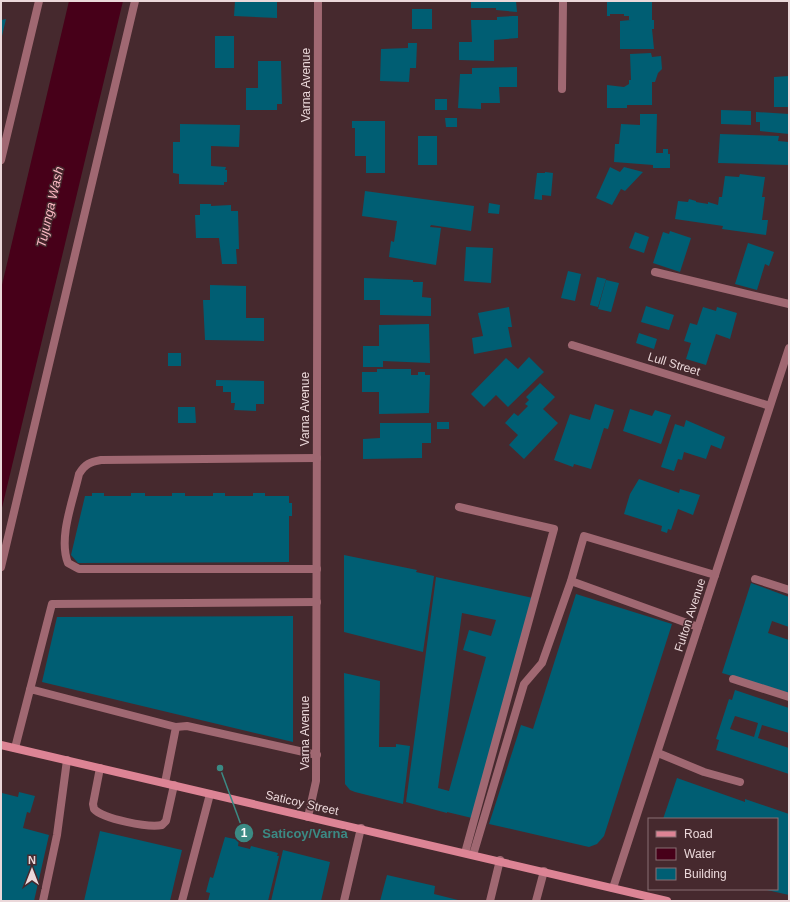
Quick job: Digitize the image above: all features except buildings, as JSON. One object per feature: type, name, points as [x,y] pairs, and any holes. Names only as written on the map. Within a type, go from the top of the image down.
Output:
[{"type":"street","points":[[1,160],[39,1]]},
{"type":"street","points":[[1,566],[135,1]]},
{"type":"street","name":"Varna Avenue","points":[[308,816],[316,781],[317,755],[318,1]]},
{"type":"street","points":[[562,89],[563,1]]},
{"type":"street","points":[[655,272],[789,304]]},
{"type":"street","name":"Lull Street","points":[[572,345],[770,406]]},
{"type":"street","name":"Fulton Avenue","points":[[613,888],[789,348]]},
{"type":"street","points":[[317,458],[101,460],[91,462],[84,467],[79,474],[64,539],[64,553],[68,563],[79,569],[317,570]]},
{"type":"street","points":[[459,507],[554,529],[469,854]]},
{"type":"street","points":[[469,854],[524,684],[542,663],[571,581],[584,536],[715,575]]},
{"type":"street","points":[[755,579],[789,590]]},
{"type":"street","points":[[571,581],[698,628]]},
{"type":"street","points":[[15,748],[52,604],[317,602]]},
{"type":"street","points":[[733,679],[789,697]]},
{"type":"street","points":[[30,689],[176,727],[187,726],[317,755]]},
{"type":"street","points":[[165,783],[176,727]]},
{"type":"street","name":"Saticoy Street","points":[[1,745],[500,860],[667,901]]},
{"type":"street","points":[[658,753],[704,772],[740,782]]},
{"type":"street","points":[[43,901],[57,835],[67,760]]},
{"type":"street","points":[[100,768],[93,804],[94,809],[104,815],[148,826],[162,825],[166,821],[174,785]]},
{"type":"street","points":[[182,901],[210,794]]},
{"type":"street","points":[[344,901],[361,828]]},
{"type":"street","points":[[490,901],[500,860]]},
{"type":"street","points":[[536,901],[544,872]]},
{"type":"water","name":"Tujunga Wash","points":[[69,1],[123,1],[1,512],[1,289]]},
{"type":"place","name":"Saticoy/Varna","points":[[220,768]]}]
